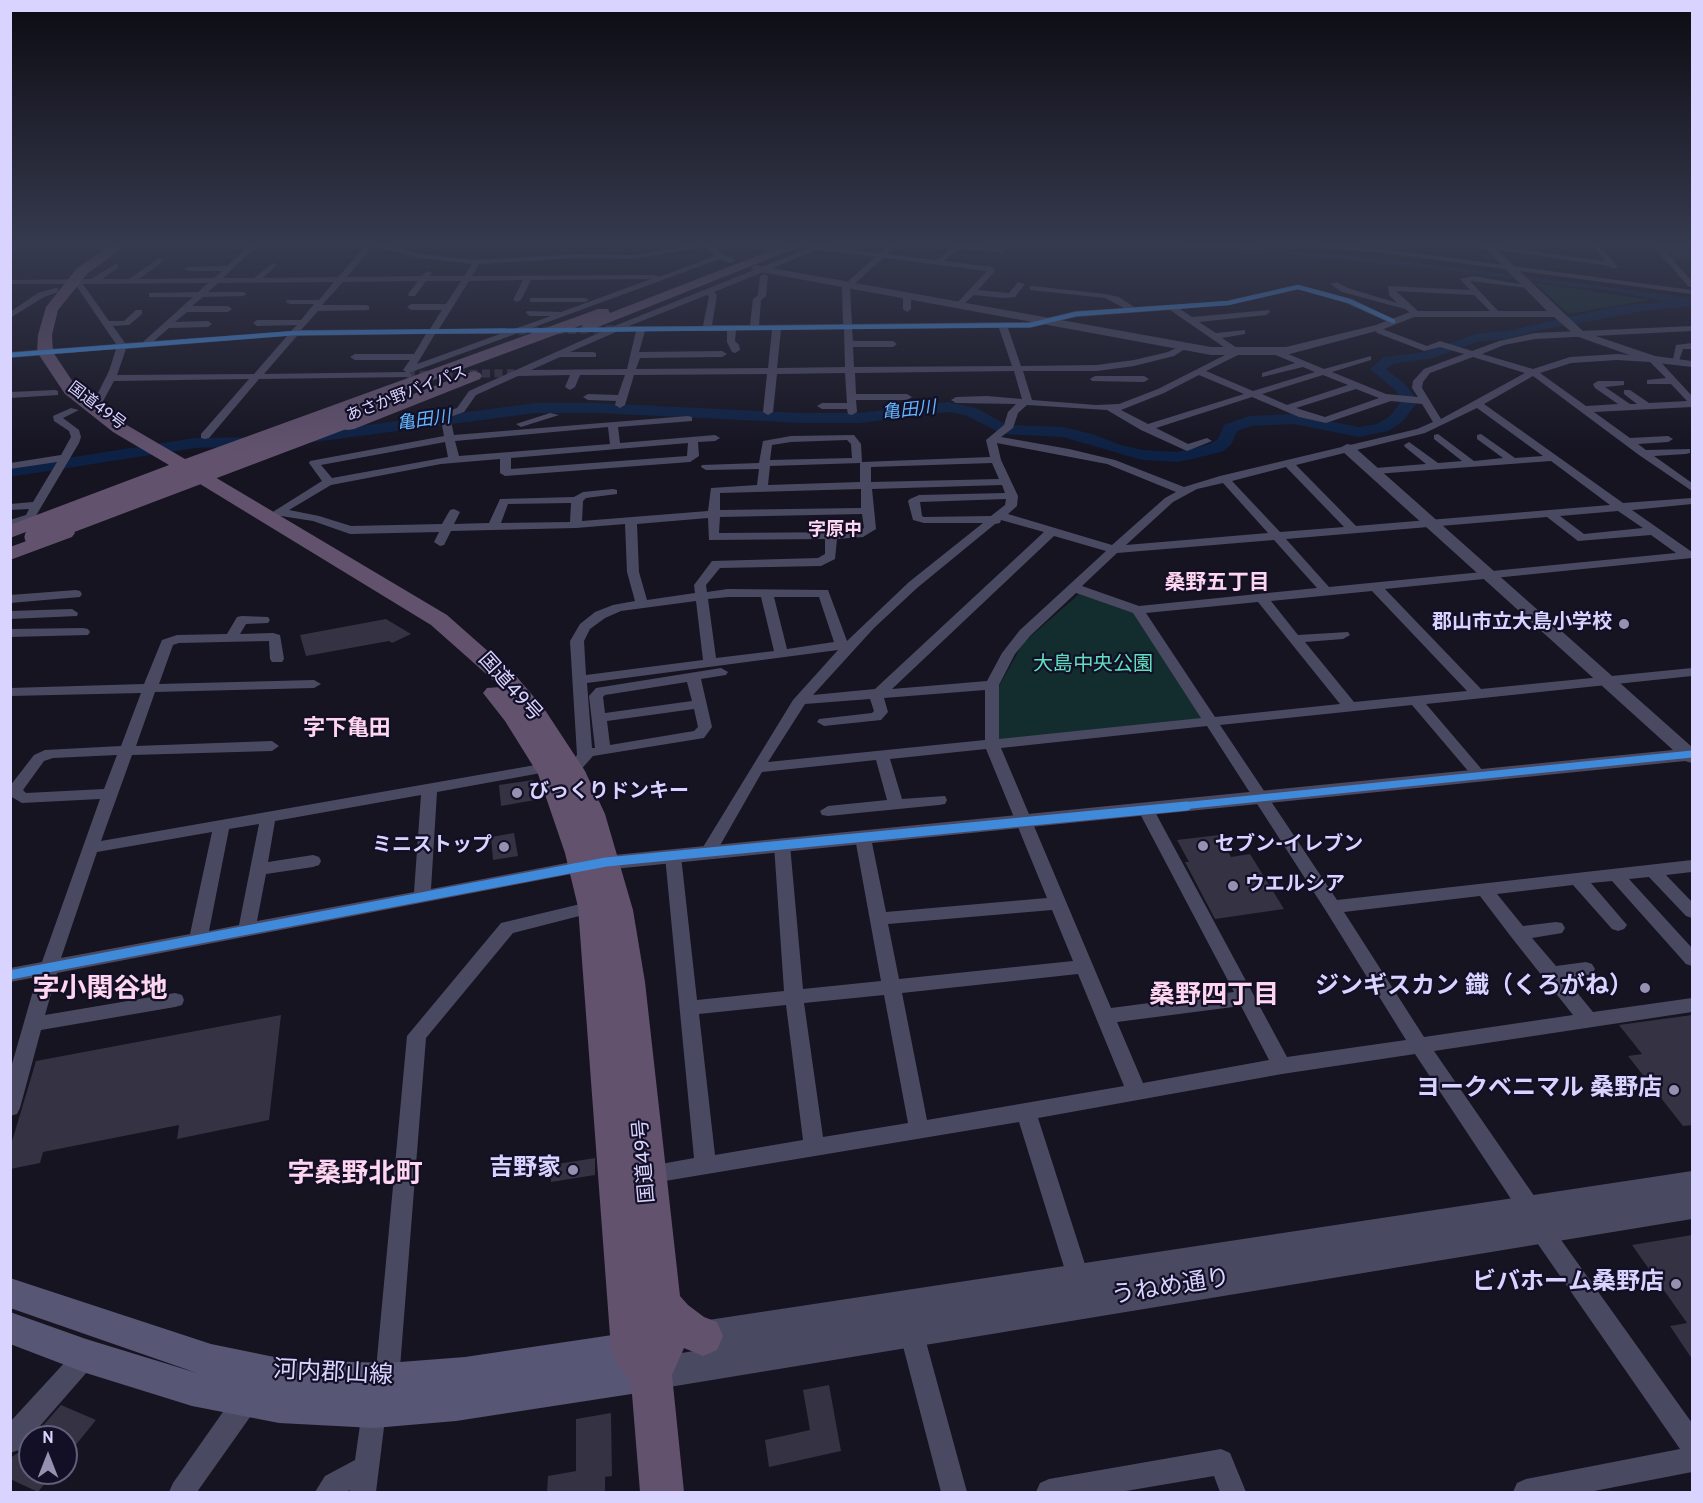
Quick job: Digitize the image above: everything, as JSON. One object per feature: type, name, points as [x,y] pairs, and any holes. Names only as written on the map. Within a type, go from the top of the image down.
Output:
[{"type":"highway","points":[[38,313],[31,336],[38,353]]},
{"type":"highway","points":[[10,554],[387,389],[600,313]]},
{"type":"highway","name":"あさか野バイパス","points":[[368,407],[600,313]]},
{"type":"highway","name":"あさか野バイパス","points":[[10,546],[21,530],[368,407],[621,313]]},
{"type":"highway","points":[[21,530],[81,506],[188,477],[481,373],[570,333]]},
{"type":"highway","name":"国道49号","points":[[38,353],[55,393],[74,410],[188,477],[439,640],[492,689],[515,718],[568,765]]},
{"type":"highway","name":"国道49号","points":[[38,353],[71,392],[146,452]]},
{"type":"highway","name":"国道49号","points":[[188,477],[274,514],[439,620],[508,681],[536,716],[568,765],[566,814],[618,910],[630,982],[660,1302],[674,1319],[663,1350]]},
{"type":"highway","name":"国道49号","points":[[594,864],[593,907],[663,1350],[662,1492]]},
{"type":"main road","name":"河内郡山線","points":[[10,1293],[211,1361],[289,1377],[387,1380],[465,1374],[663,1350]]},
{"type":"main road","name":"河内郡山線","points":[[10,1328],[86,1356],[192,1389],[279,1406],[374,1411],[456,1404],[663,1350]]},
{"type":"street","points":[[97,313],[108,324],[122,346]]},
{"type":"street","points":[[108,324],[126,323],[138,313]]},
{"type":"street","points":[[146,344],[179,313]]},
{"type":"street","points":[[204,436],[313,313]]},
{"type":"street","points":[[407,373],[444,313]]},
{"type":"street","points":[[111,378],[394,375],[407,373],[566,313]]},
{"type":"street","points":[[454,459],[446,414],[460,411],[472,393],[654,313]]},
{"type":"street","points":[[707,329],[710,313]]},
{"type":"street","points":[[754,328],[756,313]]},
{"type":"street","points":[[848,313],[852,406]]},
{"type":"street","points":[[1001,313],[1184,347],[1237,352],[1276,352],[1380,327],[1411,313]]},
{"type":"street","points":[[615,329],[1003,326],[1030,325],[1072,315],[1094,313]]},
{"type":"street","points":[[1181,313],[1237,352]]},
{"type":"street","points":[[1190,320],[1257,313]]},
{"type":"street","points":[[1375,313],[1393,321]]},
{"type":"street","points":[[1461,313],[1559,316]]},
{"type":"street","points":[[1556,313],[1577,332],[1653,359],[1692,402]]},
{"type":"street","points":[[1214,336],[1244,328],[1234,316]]},
{"type":"street","points":[[257,323],[305,322]]},
{"type":"street","points":[[166,325],[208,324]]},
{"type":"street","points":[[992,439],[1009,426],[1014,412],[1028,399],[1003,326]]},
{"type":"street","points":[[10,355],[343,328],[518,331]]},
{"type":"street","points":[[732,328],[731,342],[735,345],[735,350]]},
{"type":"street","points":[[768,412],[777,328]]},
{"type":"street","points":[[1472,464],[1439,430],[1417,388],[1418,381],[1427,372],[1503,343],[1524,338],[1577,332],[1692,328]]},
{"type":"street","points":[[588,398],[622,401],[641,329]]},
{"type":"street","points":[[1380,331],[1427,349],[1443,345],[1533,372],[1692,488]]},
{"type":"street","points":[[849,344],[893,344]]},
{"type":"street","points":[[91,407],[98,404],[111,378],[122,346]]},
{"type":"street","points":[[1675,362],[1679,347],[1692,346]]},
{"type":"street","points":[[514,373],[1097,368],[1125,365],[1171,354],[1184,347]]},
{"type":"street","points":[[956,400],[987,399],[1110,408],[1153,395],[1237,352]]},
{"type":"street","points":[[1276,352],[1323,373],[1392,399],[1424,401]]},
{"type":"street","points":[[636,355],[722,354]]},
{"type":"street","points":[[556,355],[593,355]]},
{"type":"street","points":[[554,373],[558,360],[556,355]]},
{"type":"street","points":[[355,357],[416,357]]},
{"type":"street","points":[[1137,1093],[992,745],[992,686],[1009,653],[1115,550],[1169,500],[1183,491],[1224,478],[1347,447],[1421,431],[1439,430],[1477,404],[1533,372],[1580,359],[1617,357],[1692,364]]},
{"type":"street","points":[[1145,428],[1368,358]]},
{"type":"street","points":[[1264,375],[1303,364]]},
{"type":"street","points":[[266,366],[312,365]]},
{"type":"street","points":[[1125,365],[1138,369],[1153,395]]},
{"type":"street","points":[[1200,372],[1303,415],[1326,420],[1392,399]]},
{"type":"street","points":[[570,387],[576,373]]},
{"type":"street","points":[[1095,379],[1144,379]]},
{"type":"street","points":[[1650,382],[1674,381]]},
{"type":"street","points":[[1628,407],[1598,384],[1624,388],[1647,406]]},
{"type":"street","points":[[1287,408],[1356,386]]},
{"type":"street","points":[[11,396],[55,393]]},
{"type":"street","points":[[852,406],[907,397]]},
{"type":"street","points":[[1585,409],[1692,402]]},
{"type":"street","points":[[1477,404],[1619,507],[1690,555]]},
{"type":"street","points":[[822,406],[900,407]]},
{"type":"street","points":[[1110,408],[1187,448],[1207,441]]},
{"type":"street","points":[[21,530],[62,465],[76,437],[74,430],[57,416],[74,410]]},
{"type":"street","points":[[514,431],[515,425],[554,415]]},
{"type":"street","points":[[329,482],[314,463],[450,438],[514,431],[688,419]]},
{"type":"street","points":[[613,424],[615,446]]},
{"type":"street","points":[[1481,436],[1513,461]]},
{"type":"street","points":[[762,488],[766,464],[766,443],[791,439],[850,437],[856,444],[861,463],[866,487],[870,529],[859,535],[713,537],[715,490],[866,487],[1006,482]]},
{"type":"street","points":[[274,514],[320,485],[329,482],[454,459],[715,438]]},
{"type":"street","points":[[708,852],[800,700],[845,645],[913,585],[999,518],[1011,506],[1012,496],[996,460],[992,439]]},
{"type":"street","points":[[992,439],[1111,462],[1183,491]]},
{"type":"street","points":[[1627,441],[1668,439]]},
{"type":"street","points":[[506,454],[505,473],[663,462],[690,459],[694,456],[693,440]]},
{"type":"street","points":[[1409,445],[1435,466]]},
{"type":"street","points":[[1347,447],[1691,755]]},
{"type":"street","points":[[1643,453],[1686,451]]},
{"type":"street","points":[[1375,471],[1553,458]]},
{"type":"street","points":[[706,466],[996,460]]},
{"type":"street","points":[[1288,463],[1353,530]]},
{"type":"street","points":[[10,466],[62,465]]},
{"type":"street","points":[[10,476],[62,465]]},
{"type":"street","points":[[1224,478],[1325,590]]},
{"type":"street","points":[[494,526],[504,501],[577,500],[583,495],[614,492]]},
{"type":"street","points":[[1012,496],[919,498],[914,501],[917,518],[924,520],[999,518],[1115,550],[1692,501]]},
{"type":"street","points":[[576,525],[577,500]]},
{"type":"street","points":[[10,507],[38,505]]},
{"type":"street","points":[[21,530],[81,506]]},
{"type":"street","points":[[274,514],[315,519],[350,530],[576,525],[713,514],[867,511]]},
{"type":"street","points":[[440,542],[454,512]]},
{"type":"street","points":[[1549,513],[1582,538],[1653,531]]},
{"type":"street","points":[[631,521],[633,572],[642,604]]},
{"type":"street","points":[[877,693],[1052,531]]},
{"type":"street","points":[[710,663],[700,585],[716,564],[821,562],[831,556],[831,535]]},
{"type":"street","points":[[1075,588],[1138,610],[1690,555]]},
{"type":"street","points":[[1374,585],[1478,694]]},
{"type":"street","points":[[568,765],[580,680],[577,641],[585,627],[610,611],[642,604],[728,593],[824,593],[845,645]]},
{"type":"street","points":[[10,599],[76,594]]},
{"type":"street","points":[[767,594],[781,654]]},
{"type":"street","points":[[1261,597],[1350,707]]},
{"type":"street","points":[[1138,610],[1332,907],[1419,1045],[1535,1218],[1692,1444]]},
{"type":"street","points":[[10,615],[72,613]]},
{"type":"street","points":[[231,638],[242,620],[262,620]]},
{"type":"street","points":[[10,633],[83,632]]},
{"type":"street","points":[[1295,639],[1342,635]]},
{"type":"street","points":[[10,1108],[49,968],[90,848],[150,687],[170,641],[274,637],[277,659]]},
{"type":"street","points":[[580,680],[845,645]]},
{"type":"street","points":[[603,749],[596,696],[605,689],[803,662]]},
{"type":"street","points":[[757,768],[1692,672]]},
{"type":"street","points":[[90,848],[568,765],[603,749],[699,735],[705,727],[693,677]]},
{"type":"street","points":[[10,692],[314,684]]},
{"type":"street","points":[[800,700],[992,686]]},
{"type":"street","points":[[824,722],[876,717],[881,712],[877,693]]},
{"type":"street","points":[[1415,700],[1479,775]]},
{"type":"street","points":[[600,718],[700,704]]},
{"type":"street","points":[[110,794],[22,798],[15,791],[39,758],[50,753],[272,746]]},
{"type":"street","points":[[10,975],[594,864],[1691,755]]},
{"type":"street","points":[[882,756],[896,804]]},
{"type":"street","points":[[422,896],[429,788]]},
{"type":"street","points":[[828,811],[939,800]]},
{"type":"street","points":[[1146,810],[1282,1066]]},
{"type":"street","points":[[247,930],[268,817]]},
{"type":"street","points":[[198,939],[222,825]]},
{"type":"street","points":[[863,838],[919,1129]]},
{"type":"street","points":[[782,845],[794,996],[814,1147]]},
{"type":"street","points":[[673,856],[705,1164]]},
{"type":"street","points":[[258,869],[314,861]]},
{"type":"street","points":[[1332,907],[1692,866]]},
{"type":"street","points":[[1653,871],[1692,912]]},
{"type":"street","points":[[1616,875],[1692,959]]},
{"type":"street","points":[[1577,879],[1618,926]]},
{"type":"street","points":[[1484,890],[1588,1020]]},
{"type":"street","points":[[878,919],[1057,903]]},
{"type":"street","points":[[387,1380],[417,1036],[507,928],[593,907]]},
{"type":"street","points":[[1518,933],[1556,928]]},
{"type":"street","points":[[690,1008],[1084,967]]},
{"type":"street","points":[[1551,974],[1586,969]]},
{"type":"street","points":[[1105,1017],[1246,998]]},
{"type":"street","points":[[34,1024],[175,1000]]},
{"type":"street","points":[[647,1175],[1137,1093],[1282,1066],[1692,1005]]},
{"type":"street","points":[[1026,1112],[1083,1290]]},
{"type":"street","name":"うねめ通り","points":[[663,1350],[909,1317],[1535,1218],[1692,1183]]},
{"type":"street","name":"うねめ通り","points":[[1535,1218],[1692,1206]]},
{"type":"street","points":[[909,1317],[954,1492]]},
{"type":"street","name":"うねめ通り","points":[[663,1350],[909,1317]]},
{"type":"street","points":[[10,1441],[86,1356]]},
{"type":"street","points":[[182,1492],[246,1401]]},
{"type":"street","points":[[328,1492],[334,1485],[364,1480],[374,1411]]},
{"type":"street","points":[[1526,1492],[1692,1459]]},
{"type":"street","points":[[1049,1492],[1221,1462],[1233,1492]]},
{"type":"green space","name":"大島中央公園","points":[[1079,594],[1133,613],[1202,718],[998,740],[999,686],[1023,643]]},
{"type":"building","points":[[386,619],[411,634],[392,643],[389,641],[306,656],[300,635]]},
{"type":"building","name":"びっくりドンキー","points":[[533,780],[535,800],[501,806],[499,785]]},
{"type":"building","name":"ミニストップ","points":[[514,833],[518,856],[493,860],[491,837]]},
{"type":"building","name":"ウエルシア","points":[[1219,835],[1231,857],[1250,854],[1284,909],[1215,919],[1185,862],[1189,862],[1177,840]]},
{"type":"building","points":[[281,1015],[269,1120],[177,1139],[179,1125],[43,1152],[40,1163],[10,1169],[10,1148],[36,1061]]},
{"type":"building","name":"ヨークベニマル 桑野店","points":[[1692,1015],[1692,1125],[1683,1126],[1628,1056],[1642,1054],[1619,1025]]},
{"type":"building","name":"吉野家","points":[[595,1158],[595,1175],[551,1182],[551,1165]]},
{"type":"building","name":"ビバホーム桑野店","points":[[1692,1235],[1692,1359],[1670,1326],[1687,1323],[1632,1245]]},
{"type":"building","points":[[829,1385],[841,1451],[769,1467],[765,1440],[810,1430],[803,1390]]},
{"type":"building","points":[[61,1405],[96,1420],[78,1442],[78,1425],[44,1425]]},
{"type":"building","points":[[611,1413],[612,1476],[605,1477],[605,1492],[547,1492],[548,1476],[576,1471],[576,1419]]},
{"type":"building","points":[[18,1453],[18,1483],[10,1479],[10,1458]]},
{"type":"building","points":[[23,1485],[44,1485],[38,1492]]},
{"type":"waterway","name":"亀田川","points":[[298,439],[536,408],[598,408],[801,418],[860,418],[948,407],[970,411],[1003,429],[1063,432],[1142,455],[1178,457],[1216,448],[1225,441],[1230,428],[1249,421],[1293,419],[1359,432],[1382,428],[1396,419],[1408,404],[1408,398],[1400,387],[1377,369],[1389,360],[1425,356],[1479,337],[1507,335],[1605,313]]},
{"type":"waterway","name":"亀田川","points":[[10,472],[195,443],[261,442]]},
{"type":"tunnel","points":[[518,331],[615,329]]},
{"type":"tunnel","points":[[407,375],[514,373]]},
{"type":"cycle path","points":[[10,355],[295,333],[1030,325],[1088,313]]},
{"type":"cycle path","points":[[1376,313],[1393,321]]},
{"type":"cycle path","points":[[10,975],[606,862],[1692,754]]},
{"type":"place","name":"郡山市立大島小学校","points":[[1624,624]]},
{"type":"place","name":"びっくりドンキー","points":[[517,793]]},
{"type":"place","name":"セブン-イレブン","points":[[1203,846]]},
{"type":"place","name":"ミニストップ","points":[[504,847]]},
{"type":"place","name":"ウエルシア","points":[[1233,886]]},
{"type":"place","name":"ジンギスカン 鐡（くろがね）","points":[[1645,988]]},
{"type":"place","name":"ヨークベニマル 桑野店","points":[[1674,1090]]},
{"type":"place","name":"吉野家","points":[[573,1170]]},
{"type":"place","name":"ビバホーム桑野店","points":[[1676,1284]]},
{"type":"district","name":"字原中","points":[[835,531]]},
{"type":"district","name":"桑野五丁目","points":[[1217,585]]},
{"type":"district","name":"字下亀田","points":[[347,731]]},
{"type":"district","name":"字小関谷地","points":[[100,992]]},
{"type":"district","name":"桑野四丁目","points":[[1214,998]]},
{"type":"district","name":"字桑野北町","points":[[355,1177]]}]
